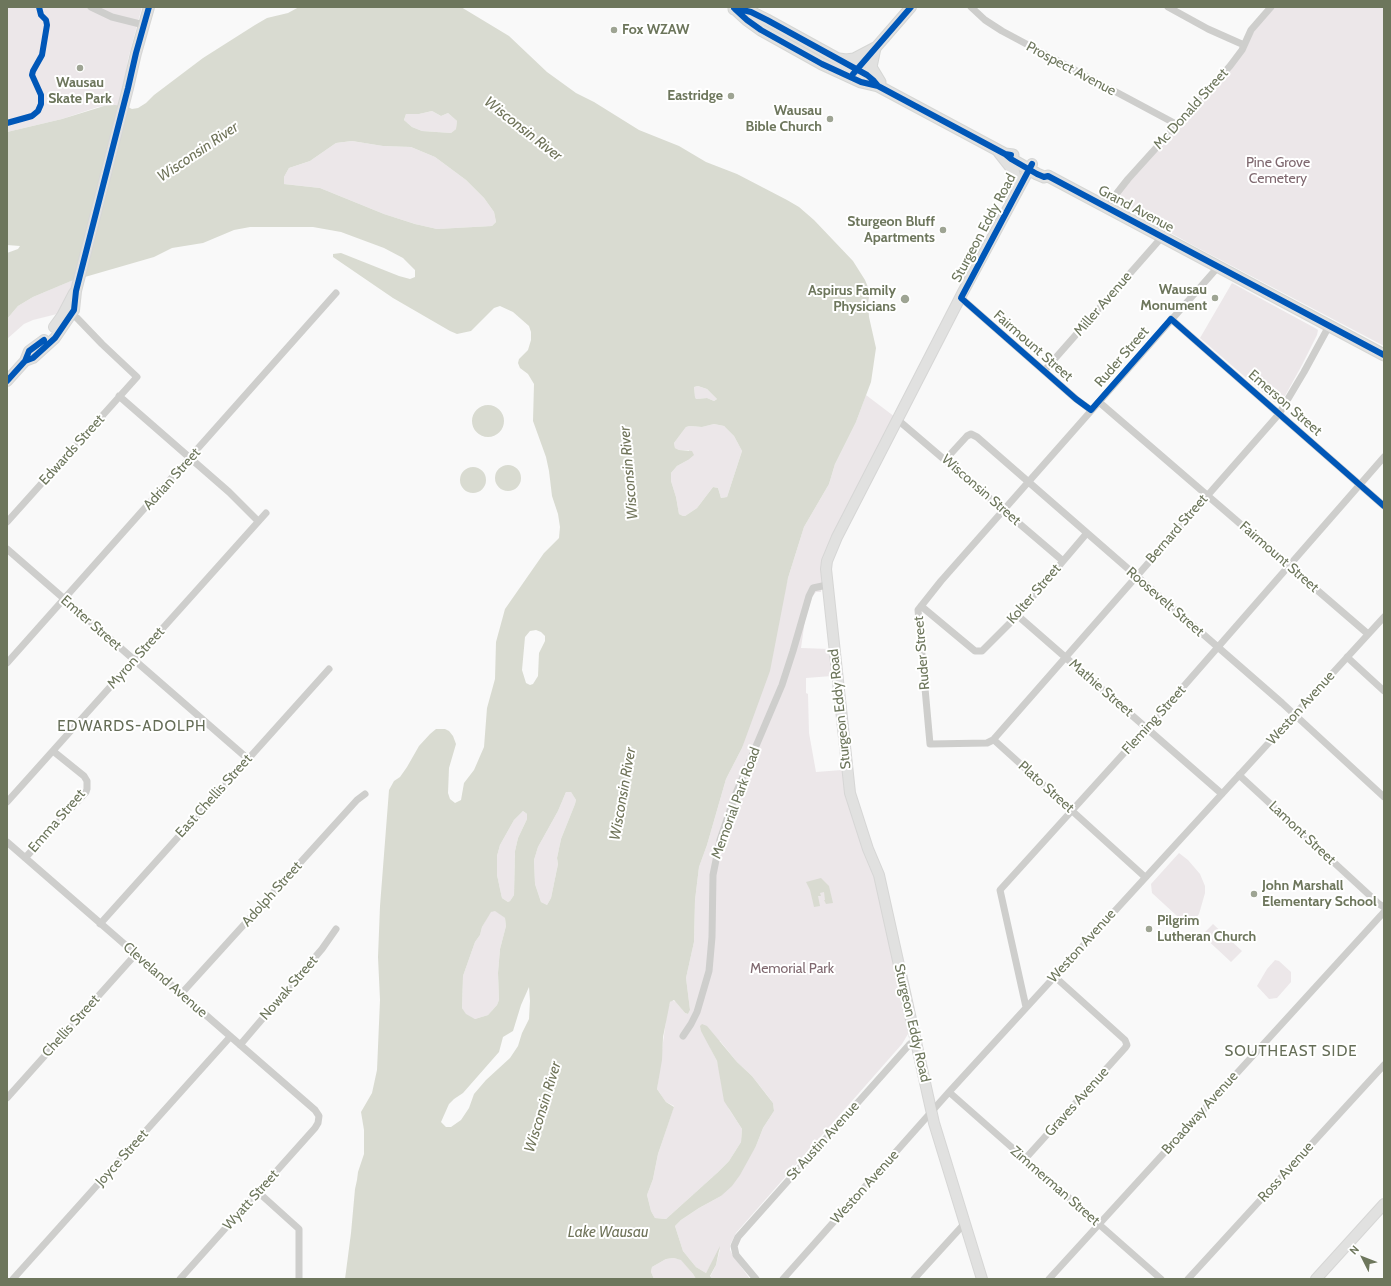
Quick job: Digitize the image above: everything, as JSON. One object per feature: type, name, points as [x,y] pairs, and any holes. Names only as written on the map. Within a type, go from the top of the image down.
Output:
[{"type":"main road","name":"Grand Avenue","points":[[733,8],[748,11],[759,16],[838,59],[868,85],[881,88],[989,145],[1011,159],[1031,167],[1042,177],[1048,176],[1384,355]]},
{"type":"main road","name":"Grand Avenue","points":[[733,8],[747,20],[773,37],[822,64],[854,74]]},
{"type":"main road","points":[[838,59],[854,59],[875,48]]},
{"type":"main road","points":[[875,48],[871,67],[881,88]]},
{"type":"street","points":[[91,7],[110,16],[144,24]]},
{"type":"street","points":[[25,361],[33,358],[55,338],[72,315],[76,291],[136,52],[149,7]]},
{"type":"street","points":[[854,74],[911,7]]},
{"type":"street","name":"Prospect Avenue","points":[[971,7],[983,18],[1002,31],[1176,124]]},
{"type":"street","points":[[1168,7],[1208,29],[1244,45]]},
{"type":"street","name":"Mc Donald Street","points":[[1106,207],[1112,197],[1176,124],[1230,66],[1242,50],[1251,30],[1271,7]]},
{"type":"street","points":[[989,145],[1004,159],[1013,171],[1016,179],[1017,192]]},
{"type":"street","name":"Sturgeon Eddy Road","points":[[982,1279],[932,1111],[880,878],[868,849],[849,788],[826,565],[831,552],[960,298],[1031,167]]},
{"type":"street","name":"Miller Avenue","points":[[1044,371],[1162,237]]},
{"type":"street","name":"Ruder Street","points":[[994,740],[987,743],[930,744],[918,610],[1218,266]]},
{"type":"street","points":[[7,381],[25,361],[29,351],[43,340],[56,326],[76,291]]},
{"type":"street","name":"Adrian Street","points":[[7,663],[336,294]]},
{"type":"street","name":"Fairmount Street","points":[[960,298],[1076,399],[1092,410]]},
{"type":"street","name":"Edwards Street","points":[[7,522],[137,377],[77,318],[72,315]]},
{"type":"street","name":"Emerson Street","points":[[1171,319],[1384,506]]},
{"type":"street","name":"Bernard Street","points":[[994,740],[1279,414],[1329,326]]},
{"type":"street","points":[[119,396],[191,457],[258,521]]},
{"type":"street","name":"Fairmount Street","points":[[1099,402],[1368,634]]},
{"type":"street","name":"Wisconsin Street","points":[[898,420],[1064,561]]},
{"type":"street","name":"Roosevelt Street","points":[[946,460],[967,436],[972,434],[979,439],[1294,714],[1384,797]]},
{"type":"street","name":"Fleming Street","points":[[1026,1007],[1000,890],[1147,728],[1384,457]]},
{"type":"street","name":"Myron Street","points":[[7,802],[266,513]]},
{"type":"street","name":"Kolter Street","points":[[921,606],[966,644],[975,651],[979,652],[985,649],[1017,615],[1087,533]]},
{"type":"street","name":"Emter Street","points":[[7,549],[248,760]]},
{"type":"street","name":"Memorial Park Road","points":[[682,1036],[691,1024],[697,1012],[709,971],[712,937],[713,875],[720,840],[750,758],[782,685],[808,596],[813,588],[827,585]]},
{"type":"street","name":"Mathie Street","points":[[1017,615],[1222,794]]},
{"type":"street","name":"Weston Avenue","points":[[783,1279],[1054,976],[1384,616]]},
{"type":"street","points":[[1347,657],[1384,691]]},
{"type":"street","name":"East Chellis Street","points":[[100,924],[329,669]]},
{"type":"street","name":"Plato Street","points":[[994,740],[1145,877]]},
{"type":"street","name":"Emma Street","points":[[25,858],[86,792],[87,789],[87,781],[84,776],[53,751]]},
{"type":"street","name":"Lamont Street","points":[[1239,775],[1384,907]]},
{"type":"street","name":"Adolph Street","points":[[181,994],[357,800],[365,794]]},
{"type":"street","name":"Cleveland Avenue","points":[[7,842],[135,955],[315,1110],[319,1116],[319,1120]]},
{"type":"street","name":"Broadway Avenue","points":[[1049,1279],[1384,912]]},
{"type":"street","name":"Nowak Street","points":[[240,1045],[322,949],[336,929]]},
{"type":"street","name":"Chellis Street","points":[[7,1098],[135,955]]},
{"type":"street","name":"Graves Avenue","points":[[1025,1159],[1125,1048],[1127,1043],[1054,976]]},
{"type":"street","name":"Joyce Street","points":[[13,1279],[230,1037]]},
{"type":"street","name":"St Austin Avenue","points":[[756,1279],[736,1255],[734,1246],[736,1242],[744,1231],[909,1044],[916,1039]]},
{"type":"street","name":"Ross Avenue","points":[[1188,1279],[1384,1065]]},
{"type":"street","name":"Zimmerman Street","points":[[949,1092],[1161,1279]]},
{"type":"street","name":"Wyatt Street","points":[[180,1279],[315,1128],[319,1120]]},
{"type":"street","points":[[258,1192],[299,1229],[299,1279]]},
{"type":"street","points":[[1316,1279],[1384,1204]]},
{"type":"street","points":[[914,1279],[965,1223]]},
{"type":"green space","points":[[7,7],[142,7],[128,59],[119,105],[98,107],[62,119],[7,132]]},
{"type":"green space","name":"Pine Grove Cemetery","points":[[1275,7],[1384,7],[1384,346],[1116,203],[1116,198]]},
{"type":"green space","points":[[432,111],[441,116],[448,113],[457,121],[456,129],[451,133],[422,131],[412,127],[404,120],[406,114],[419,114]]},
{"type":"green space","points":[[352,141],[383,146],[411,147],[435,157],[466,180],[484,198],[494,212],[496,222],[492,226],[437,229],[384,214],[320,188],[284,184],[284,177],[289,168],[310,161],[336,143]]},
{"type":"green space","points":[[73,280],[70,293],[61,313],[33,320],[24,324],[7,339],[7,319],[18,306],[33,297]]},
{"type":"green space","points":[[1232,283],[1318,330],[1302,365],[1280,405],[1274,402],[1200,338]]},
{"type":"green space","points":[[698,386],[707,389],[717,399],[714,401],[707,398],[696,399],[694,387]]},
{"type":"green space","name":"Memorial Park","points":[[866,395],[895,417],[823,569],[821,592],[816,592],[812,597],[805,620],[801,648],[830,649],[832,676],[806,678],[809,733],[816,772],[842,770],[845,789],[873,869],[909,1030],[902,1044],[736,1233],[730,1245],[730,1250],[750,1279],[712,1279],[710,1277],[716,1265],[720,1249],[706,1273],[696,1267],[683,1251],[675,1226],[699,1208],[721,1196],[756,1146],[763,1128],[774,1111],[773,1103],[752,1076],[737,1062],[720,1041],[710,1047],[717,1061],[729,1109],[742,1129],[741,1142],[729,1161],[666,1219],[655,1218],[651,1211],[647,1195],[653,1179],[658,1154],[674,1106],[666,1102],[657,1089],[667,1012],[672,1000],[676,1002],[685,1013],[688,1014],[690,1010],[686,978],[694,942],[695,900],[699,867],[726,779],[742,748],[788,578],[804,527],[829,484],[835,464],[856,422]]},
{"type":"green space","points":[[714,424],[724,426],[734,436],[742,451],[727,497],[721,498],[718,488],[713,487],[697,508],[683,516],[679,514],[671,481],[671,473],[677,466],[688,460],[689,450],[679,450],[675,448],[674,443],[686,427],[702,427]]},
{"type":"green space","points":[[566,792],[571,792],[576,800],[561,839],[557,858],[558,864],[551,898],[547,905],[541,902],[535,884],[534,860],[538,847],[558,811]]},
{"type":"green space","points":[[523,811],[527,814],[527,819],[518,838],[515,851],[514,895],[508,902],[502,898],[497,875],[497,856],[500,845],[514,820]]},
{"type":"green space","points":[[1179,853],[1188,860],[1200,874],[1205,886],[1205,893],[1199,914],[1189,927],[1152,893],[1151,884]]},
{"type":"green space","points":[[495,910],[505,918],[506,926],[500,949],[498,973],[499,1000],[497,1005],[488,1015],[475,1019],[466,1015],[462,1008],[463,976],[482,927],[490,912]]},
{"type":"green space","points":[[1213,924],[1242,951],[1231,962],[1202,935]]},
{"type":"green space","points":[[1275,960],[1279,961],[1291,972],[1291,982],[1277,998],[1269,999],[1257,986],[1267,969]]},
{"type":"green space","points":[[666,1259],[681,1259],[696,1279],[654,1279],[651,1272],[652,1267]]},
{"type":"water","points":[[299,7],[461,7],[509,36],[547,72],[576,93],[594,102],[639,130],[679,146],[706,162],[737,174],[799,207],[814,220],[853,261],[865,280],[870,292],[868,303],[869,317],[876,348],[871,382],[856,422],[835,464],[829,484],[804,527],[788,578],[770,671],[742,748],[726,779],[699,867],[695,900],[694,942],[686,978],[690,1010],[688,1014],[685,1013],[674,1000],[670,1002],[663,1037],[662,1060],[657,1089],[666,1102],[674,1107],[658,1154],[653,1179],[647,1195],[651,1211],[655,1218],[666,1219],[729,1161],[741,1142],[742,1129],[724,1101],[717,1061],[701,1031],[700,1026],[702,1024],[707,1026],[737,1062],[752,1076],[773,1103],[774,1111],[763,1128],[756,1146],[740,1175],[732,1186],[721,1196],[699,1208],[675,1226],[683,1251],[696,1267],[706,1273],[720,1246],[716,1265],[710,1276],[712,1279],[696,1279],[681,1260],[674,1258],[666,1259],[652,1267],[651,1272],[654,1279],[345,1279],[355,1189],[358,1172],[364,1154],[364,1130],[361,1112],[372,1093],[377,1070],[380,1000],[378,957],[380,906],[389,790],[394,781],[400,777],[407,767],[419,746],[430,734],[436,729],[445,729],[453,736],[456,744],[449,768],[448,793],[450,799],[455,803],[461,800],[464,783],[474,770],[484,747],[487,708],[495,679],[496,642],[505,609],[544,553],[559,538],[560,527],[558,514],[552,496],[546,457],[533,421],[534,384],[528,374],[520,368],[518,363],[519,359],[528,350],[531,340],[529,326],[513,312],[500,306],[494,308],[471,331],[457,334],[450,331],[393,298],[333,257],[333,254],[341,253],[399,276],[410,279],[415,277],[415,270],[403,258],[384,248],[341,232],[313,227],[250,227],[234,230],[203,243],[172,248],[154,257],[71,281],[33,297],[18,306],[7,319],[7,253],[18,249],[20,246],[7,245],[7,132],[62,119],[104,106],[115,105],[126,106],[132,109],[138,108],[203,58],[255,25],[267,18],[288,13]],"holes":[[[432,111],[441,116],[448,113],[457,121],[456,129],[451,133],[422,131],[412,127],[404,120],[406,114],[419,114]],[[352,141],[383,146],[411,147],[435,157],[466,180],[484,198],[494,212],[496,222],[492,226],[437,229],[384,214],[320,188],[284,184],[284,177],[289,168],[310,161],[336,143]],[[698,386],[707,389],[717,399],[714,401],[707,398],[696,399],[694,387]],[[714,424],[724,426],[734,436],[742,451],[727,497],[721,498],[718,488],[713,487],[697,508],[683,516],[679,514],[671,481],[671,473],[677,466],[694,455],[692,451],[679,450],[675,448],[674,443],[686,427],[702,427]],[[536,630],[545,636],[545,641],[539,653],[538,676],[533,684],[530,685],[526,683],[522,670],[525,637],[530,631]],[[566,792],[571,792],[576,800],[561,839],[557,858],[558,864],[551,898],[547,905],[541,902],[535,884],[534,860],[538,847],[558,811]],[[523,811],[527,814],[527,819],[518,838],[515,851],[514,895],[508,902],[502,898],[497,875],[497,856],[500,845],[514,820]],[[495,911],[505,918],[506,926],[500,949],[498,973],[499,1000],[497,1005],[488,1015],[475,1019],[466,1014],[462,1008],[463,976],[475,942],[480,935],[482,927],[491,912]],[[529,987],[529,1019],[522,1033],[518,1046],[510,1058],[486,1080],[474,1094],[469,1108],[461,1120],[451,1127],[446,1127],[441,1122],[449,1104],[463,1093],[499,1052],[503,1037],[513,1031],[521,1005]]]},
{"type":"water","points":[[485,405],[491,405],[500,409],[504,421],[500,433],[491,437],[485,437],[476,433],[472,424],[472,418],[476,409]]},
{"type":"water","points":[[508,465],[518,468],[521,478],[518,488],[508,491],[498,488],[495,478],[498,468]]},
{"type":"water","points":[[473,467],[482,471],[486,480],[482,489],[473,493],[464,489],[460,480],[464,471]]},
{"type":"water","points":[[821,878],[829,886],[833,903],[826,904],[824,900],[824,892],[820,893],[821,896],[818,896],[820,906],[814,907],[810,890],[806,882]]},
{"type":"cycle path","points":[[7,123],[32,116],[38,111],[41,104],[41,95],[32,75],[42,55],[47,25],[46,20],[41,15],[39,7]]},
{"type":"cycle path","points":[[25,361],[33,358],[55,338],[74,310],[76,291],[149,7]]},
{"type":"cycle path","points":[[853,74],[911,7]]},
{"type":"cycle path","points":[[734,8],[751,12],[767,20],[867,75],[878,86]]},
{"type":"cycle path","points":[[735,9],[761,30],[822,64],[861,82],[878,86],[1005,154],[1011,155]]},
{"type":"cycle path","points":[[1005,154],[1037,174],[1044,177],[1048,176],[1384,355]]},
{"type":"cycle path","points":[[1032,164],[961,298],[1076,399],[1091,410],[1171,319],[1384,506]]},
{"type":"cycle path","points":[[7,381],[25,361],[29,351],[44,340]]},
{"type":"place","name":"Fox WZAW","points":[[614,30]]},
{"type":"place","name":"Wausau Skate Park","points":[[80,68]]},
{"type":"place","name":"Eastridge","points":[[731,96]]},
{"type":"place","name":"Wausau Bible Church","points":[[830,119]]},
{"type":"place","name":"Sturgeon Bluff Apartments","points":[[943,230]]},
{"type":"place","name":"Wausau Monument","points":[[1215,298]]},
{"type":"place","name":"Aspirus Family Physicians","points":[[905,299]]},
{"type":"place","name":"John Marshall Elementary School","points":[[1254,894]]},
{"type":"place","name":"Pilgrim Lutheran Church","points":[[1149,929]]},
{"type":"district","name":"EDWARDS-ADOLPH","points":[[132,727]]},
{"type":"district","name":"SOUTHEAST SIDE","points":[[1291,1052]]},
{"type":"water label","name":"Wisconsin River","points":[[523,129]]},
{"type":"water label","name":"Wisconsin River","points":[[198,152]]},
{"type":"water label","name":"Wisconsin River","points":[[629,473]]},
{"type":"water label","name":"Wisconsin River","points":[[623,794]]},
{"type":"water label","name":"Wisconsin River","points":[[543,1107]]},
{"type":"water label","name":"Lake Wausau","points":[[608,1233]]}]
